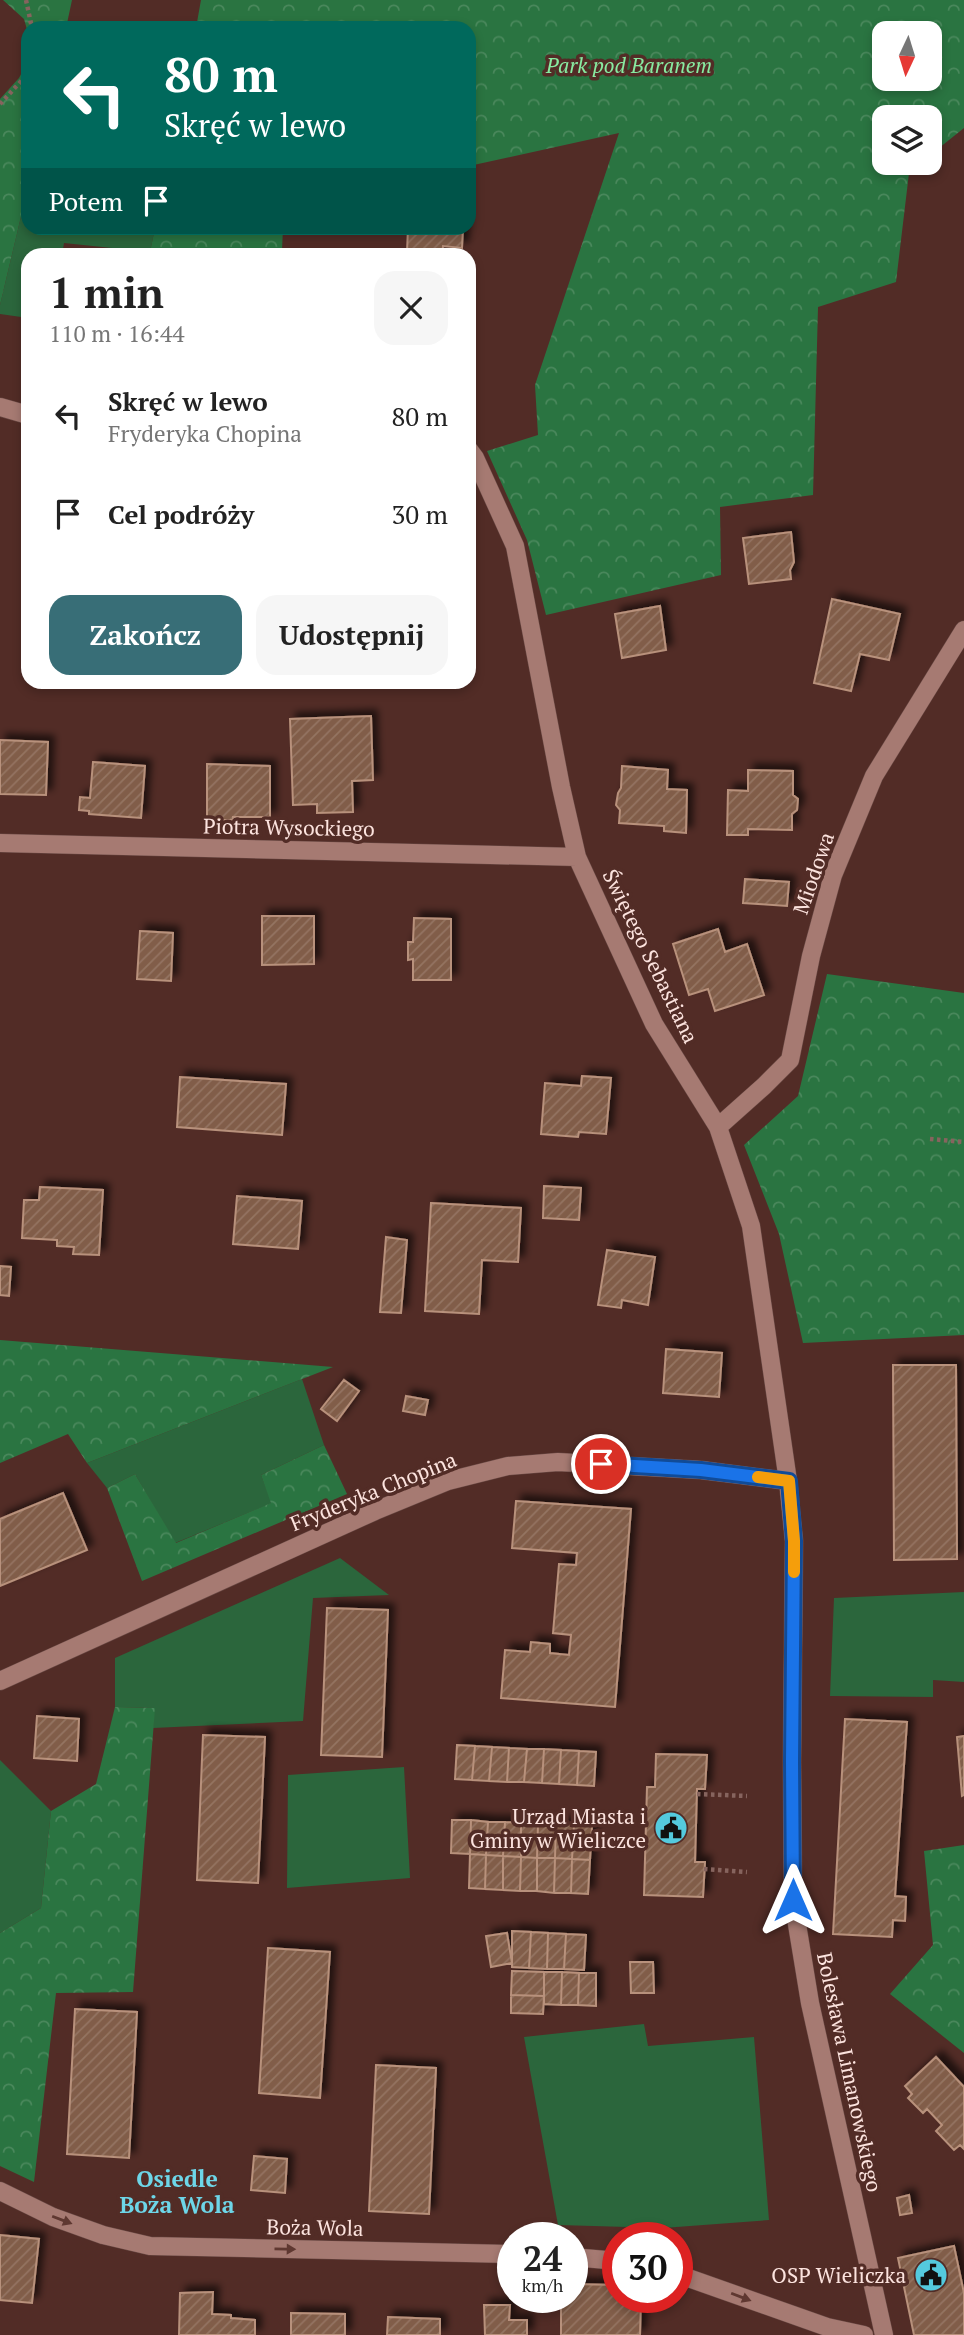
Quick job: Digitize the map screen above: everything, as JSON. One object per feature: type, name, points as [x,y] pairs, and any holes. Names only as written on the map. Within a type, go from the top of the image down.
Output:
[{"type":"street","points":[[0,407],[21,413]]},
{"type":"street","name":"Świętego Sebastiana","points":[[476,460],[515,546],[577,857],[654,1024],[718,1127],[751,1226],[789,1481]]},
{"type":"street","name":"Miodowa","points":[[718,1127],[790,1060],[811,956],[833,875],[874,776],[964,630]]},
{"type":"street","name":"Piotra Wysockiego","points":[[0,843],[577,857]]},
{"type":"street","name":"Fryderyka Chopina","points":[[0,1681],[375,1511],[448,1481],[508,1466],[558,1462],[701,1470],[789,1481]]},
{"type":"street","name":"Bolesława Limanowskiego","points":[[789,1481],[794,1541],[793,1900],[810,2003],[884,2335]]},
{"type":"street","name":"Boża Wola","points":[[0,2191],[53,2217],[103,2235],[150,2246],[497,2254]]},
{"type":"street","points":[[693,2280],[827,2328],[864,2335]]},
{"type":"path","points":[[26,0],[30,21]]},
{"type":"path","points":[[0,104],[21,81]]},
{"type":"path","points":[[930,1139],[964,1142]]},
{"type":"path","points":[[697,1794],[747,1796]]},
{"type":"path","points":[[704,1869],[747,1872]]},
{"type":"green space","points":[[3,0],[72,0],[68,21],[24,19]]},
{"type":"green space","name":"Park pod Baranem","points":[[201,0],[964,0],[964,128],[942,146],[942,105],[872,105],[872,175],[909,175],[896,282],[818,307],[813,495],[720,507],[721,575],[546,615],[527,540],[487,451],[538,435],[535,385],[619,133],[476,164],[476,21],[197,21]]},
{"type":"green space","points":[[21,74],[21,216],[0,305],[0,99]]},
{"type":"green space","points":[[21,216],[21,235],[154,235],[151,248],[112,248],[64,243],[63,248],[21,248],[21,317],[0,314]]},
{"type":"green space","points":[[154,235],[283,235],[282,248],[151,248]]},
{"type":"green space","points":[[827,974],[964,993],[964,1335],[803,1343],[779,1234],[744,1145],[798,1096]]},
{"type":"green space","points":[[0,1340],[333,1367],[87,1463],[68,1434],[0,1463]]},
{"type":"green space","points":[[302,1379],[324,1445],[261,1475],[272,1503],[175,1543],[135,1474],[107,1488],[87,1463]]},
{"type":"green space","points":[[324,1445],[347,1494],[142,1581],[107,1488],[135,1474],[176,1543],[271,1503],[261,1475]]},
{"type":"green space","points":[[340,1558],[389,1595],[313,1598],[303,1721],[153,1728],[154,1708],[115,1707],[115,1658]]},
{"type":"green space","points":[[964,1592],[964,1682],[933,1680],[933,1697],[830,1696],[834,1598]]},
{"type":"green space","points":[[115,1707],[155,1708],[133,1992],[56,1993],[34,2182],[0,2166],[0,1933],[41,1908],[51,1811],[96,1784]]},
{"type":"green space","points":[[0,1760],[51,1811],[41,1908],[0,1933]]},
{"type":"green space","points":[[404,1767],[410,1878],[287,1888],[288,1775]]},
{"type":"green space","points":[[964,1845],[964,2053],[890,1994],[933,1945],[924,1851]]},
{"type":"green space","points":[[644,2024],[648,2046],[754,2037],[769,2220],[693,2226],[693,2222],[602,2222],[602,2226],[588,2226],[588,2222],[557,2222],[524,2037]]},
{"type":"building","points":[[408,235],[463,235],[462,248],[407,248]]},
{"type":"building","points":[[791,532],[794,562],[790,570],[791,579],[749,584],[743,538]]},
{"type":"building","points":[[832,599],[900,614],[889,660],[860,654],[851,691],[814,683]]},
{"type":"building","points":[[660,606],[666,650],[622,658],[615,614]]},
{"type":"building","points":[[371,716],[373,780],[352,781],[353,812],[317,813],[317,804],[293,805],[290,719]]},
{"type":"building","points":[[0,740],[48,742],[46,795],[0,794]]},
{"type":"building","points":[[93,762],[145,766],[141,818],[89,814],[89,811],[79,810],[80,797],[90,798]]},
{"type":"building","points":[[207,764],[270,766],[270,817],[207,820]]},
{"type":"building","points":[[622,766],[668,770],[667,789],[687,790],[686,833],[664,831],[664,826],[619,823],[620,810],[616,805],[621,788]]},
{"type":"building","points":[[748,770],[793,771],[793,795],[798,799],[797,810],[792,814],[792,830],[748,829],[748,835],[727,835],[728,790],[748,791]]},
{"type":"building","points":[[745,879],[789,882],[787,906],[743,903]]},
{"type":"building","points":[[262,916],[314,916],[314,964],[262,965]]},
{"type":"building","points":[[414,918],[451,919],[451,980],[413,980],[413,959],[408,960],[408,942],[413,942]]},
{"type":"building","points":[[718,929],[725,952],[747,944],[764,995],[715,1011],[708,989],[689,995],[673,944]]},
{"type":"building","points":[[140,931],[173,933],[171,981],[137,979]]},
{"type":"building","points":[[582,1076],[611,1078],[606,1134],[579,1132],[578,1137],[541,1134],[545,1083],[581,1086]]},
{"type":"building","points":[[180,1077],[286,1084],[282,1135],[177,1127]]},
{"type":"building","points":[[544,1186],[581,1188],[579,1220],[543,1218]]},
{"type":"building","points":[[40,1187],[103,1190],[99,1255],[73,1254],[74,1247],[57,1246],[57,1240],[22,1238],[24,1200],[39,1200]]},
{"type":"building","points":[[237,1196],[302,1201],[298,1249],[233,1244]]},
{"type":"building","points":[[431,1203],[521,1208],[518,1262],[482,1260],[479,1314],[425,1311]]},
{"type":"building","points":[[386,1237],[407,1240],[401,1313],[380,1312]]},
{"type":"building","points":[[607,1250],[655,1257],[648,1305],[622,1300],[621,1308],[598,1305]]},
{"type":"building","points":[[0,1266],[11,1267],[9,1296],[0,1295]]},
{"type":"building","points":[[666,1349],[722,1353],[719,1397],[663,1393]]},
{"type":"building","points":[[893,1365],[956,1365],[957,1559],[894,1560]]},
{"type":"building","points":[[344,1380],[359,1391],[337,1421],[321,1409]]},
{"type":"building","points":[[406,1396],[428,1400],[425,1415],[403,1411]]},
{"type":"building","points":[[63,1493],[87,1550],[0,1586],[0,1519]]},
{"type":"building","points":[[516,1501],[631,1509],[615,1707],[501,1698],[505,1650],[530,1652],[531,1642],[550,1644],[550,1653],[569,1655],[571,1635],[553,1633],[559,1564],[576,1565],[577,1553],[512,1548]]},
{"type":"building","points":[[327,1608],[388,1610],[382,1757],[321,1755]]},
{"type":"building","points":[[37,1716],[79,1719],[77,1761],[34,1758]]},
{"type":"building","points":[[845,1719],[907,1722],[895,1896],[906,1897],[905,1921],[893,1920],[892,1937],[833,1934]]},
{"type":"building","points":[[203,1735],[265,1737],[258,1883],[197,1880]]},
{"type":"building","points":[[964,1736],[964,1795],[962,1796],[957,1737]]},
{"type":"building","points":[[457,1745],[475,1746],[472,1780],[455,1779]]},
{"type":"building","points":[[475,1746],[492,1747],[489,1781],[472,1780]]},
{"type":"building","points":[[492,1747],[509,1748],[507,1782],[489,1781]]},
{"type":"building","points":[[509,1748],[527,1749],[524,1782],[507,1782]]},
{"type":"building","points":[[527,1749],[544,1749],[542,1783],[524,1782]]},
{"type":"building","points":[[544,1749],[561,1750],[559,1784],[542,1783]]},
{"type":"building","points":[[561,1750],[579,1751],[577,1785],[559,1784]]},
{"type":"building","points":[[579,1751],[596,1752],[594,1786],[577,1785]]},
{"type":"building","name":"Urząd Miasta i Gminy w Wieliczce","points":[[656,1754],[707,1755],[705,1789],[697,1789],[695,1862],[705,1862],[703,1897],[644,1895],[647,1787],[655,1787]]},
{"type":"building","points":[[452,1820],[471,1820],[470,1854],[451,1853]]},
{"type":"building","points":[[471,1820],[488,1822],[486,1855],[470,1854]]},
{"type":"building","points":[[488,1822],[505,1822],[503,1856],[486,1855]]},
{"type":"building","points":[[505,1822],[521,1823],[521,1857],[503,1856]]},
{"type":"building","points":[[521,1823],[538,1824],[537,1858],[521,1857]]},
{"type":"building","points":[[538,1824],[556,1824],[555,1858],[537,1858]]},
{"type":"building","points":[[556,1824],[574,1825],[572,1859],[555,1858]]},
{"type":"building","points":[[574,1825],[592,1826],[590,1860],[572,1859]]},
{"type":"building","points":[[470,1854],[486,1855],[485,1889],[469,1888]]},
{"type":"building","points":[[486,1855],[503,1856],[503,1890],[485,1889]]},
{"type":"building","points":[[503,1856],[521,1857],[520,1891],[503,1890]]},
{"type":"building","points":[[521,1857],[537,1858],[537,1891],[520,1891]]},
{"type":"building","points":[[537,1858],[555,1858],[554,1893],[537,1891]]},
{"type":"building","points":[[555,1858],[572,1859],[571,1893],[554,1893]]},
{"type":"building","points":[[572,1859],[590,1860],[588,1894],[571,1893]]},
{"type":"building","points":[[512,1931],[531,1932],[529,1968],[512,1967]]},
{"type":"building","points":[[531,1932],[548,1933],[547,1969],[529,1968]]},
{"type":"building","points":[[507,1933],[512,1963],[491,1967],[486,1936]]},
{"type":"building","points":[[548,1933],[566,1934],[564,1969],[547,1969]]},
{"type":"building","points":[[566,1934],[586,1935],[584,1970],[564,1969]]},
{"type":"building","points":[[268,1948],[330,1952],[320,2098],[259,2093]]},
{"type":"building","points":[[630,1962],[653,1962],[654,1993],[631,1993]]},
{"type":"building","points":[[512,1971],[544,1972],[544,1996],[511,1995]]},
{"type":"building","points":[[544,1972],[562,1972],[561,2005],[544,2004]]},
{"type":"building","points":[[562,1972],[579,1973],[578,2005],[561,2005]]},
{"type":"building","points":[[579,1973],[596,1973],[596,2006],[578,2005]]},
{"type":"building","points":[[511,1995],[544,1996],[543,2014],[511,2013]]},
{"type":"building","points":[[75,2009],[137,2012],[129,2158],[67,2154]]},
{"type":"building","points":[[936,2057],[964,2087],[964,2149],[960,2145],[954,2150],[936,2131],[942,2125],[927,2109],[923,2113],[908,2098],[912,2094],[905,2086]]},
{"type":"building","points":[[376,2065],[436,2068],[429,2214],[369,2211]]},
{"type":"building","points":[[254,2156],[287,2159],[285,2193],[251,2190]]},
{"type":"building","points":[[909,2195],[912,2213],[900,2215],[897,2198]]},
{"type":"building","points":[[0,2235],[39,2239],[32,2303],[0,2300]]},
{"type":"building","name":"OSP Wieliczka","points":[[954,2246],[964,2293],[964,2335],[914,2335],[898,2258]]},
{"type":"building","points":[[588,2284],[602,2285],[602,2313],[641,2313],[640,2335],[561,2335],[561,2313],[588,2313]]},
{"type":"building","points":[[213,2292],[212,2314],[255,2320],[255,2335],[179,2335],[180,2293]]},
{"type":"building","points":[[484,2305],[497,2305],[497,2313],[509,2313],[509,2320],[527,2320],[527,2335],[485,2335]]},
{"type":"building","points":[[291,2313],[345,2314],[345,2335],[291,2335]]},
{"type":"building","points":[[388,2317],[440,2319],[440,2335],[387,2335]]},
{"type":"slow traffic","points":[[758,1477],[789,1481],[794,1572]]},
{"type":"place","name":"Urząd Miasta i Gminy w Wieliczce","points":[[671,1828]]},
{"type":"place","name":"OSP Wieliczka","points":[[931,2275]]},
{"type":"district","name":"Osiedle Boża Wola","points":[[177,2191]]},
{"type":"route","points":[[601,1464],[701,1470],[789,1481],[794,1541],[793,1900]]}]
